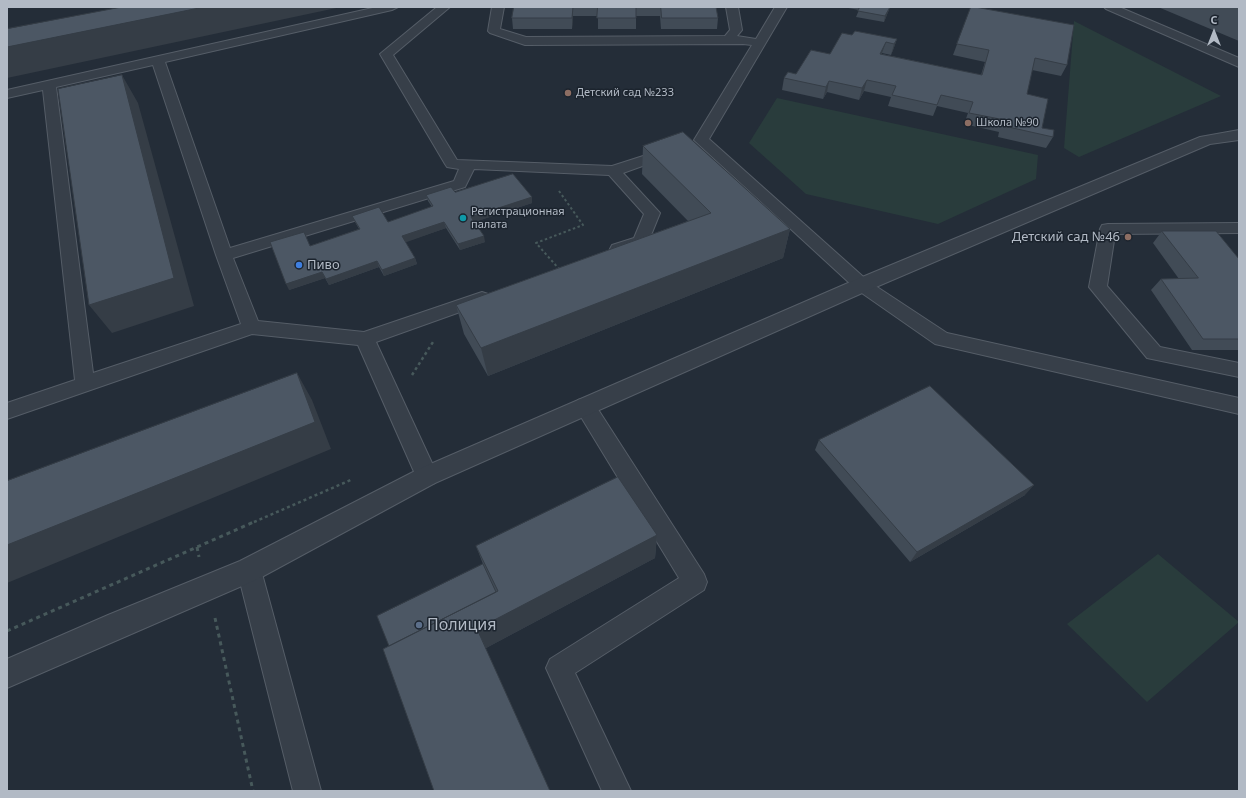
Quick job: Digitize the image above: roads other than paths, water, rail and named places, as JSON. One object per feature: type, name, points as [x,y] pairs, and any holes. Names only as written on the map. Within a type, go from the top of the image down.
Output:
[{"type":"street","points":[[7,674],[249,570],[427,476],[585,406],[862,285],[1206,140],[1239,135]]},
{"type":"lane","points":[[7,94],[392,7]]},
{"type":"lane","points":[[444,7],[386,54],[452,164],[613,171],[689,145],[760,43],[781,7]]},
{"type":"lane","points":[[498,7],[494,31],[525,41],[743,40],[760,43]]},
{"type":"lane","points":[[728,40],[736,30],[732,7]]},
{"type":"lane","points":[[1110,7],[1239,63]]},
{"type":"lane","points":[[158,60],[224,255],[251,327]]},
{"type":"lane","points":[[49,85],[85,384]]},
{"type":"lane","points":[[689,145],[862,285],[942,339],[1239,406]]},
{"type":"lane","points":[[224,255],[460,184],[468,165]]},
{"type":"lane","points":[[560,270],[641,241],[652,213],[613,171]]},
{"type":"lane","points":[[1239,228],[1108,229],[1098,287],[1154,353],[1239,370]]},
{"type":"lane","points":[[7,411],[251,327],[365,339],[493,294]]},
{"type":"lane","points":[[365,339],[427,476]]},
{"type":"lane","points":[[585,406],[694,582],[559,668],[617,791]]},
{"type":"lane","points":[[249,570],[308,791]]},
{"type":"place","name":"Детский сад №233","points":[[568,93]]},
{"type":"place","name":"Школа №90","points":[[968,123]]},
{"type":"place","name":"Регистрационная палата","points":[[463,218]]},
{"type":"place","name":"Детский сад №46","points":[[1128,237]]},
{"type":"place","name":"Пиво","points":[[299,265]]},
{"type":"place","name":"Полиция","points":[[419,625]]}]
